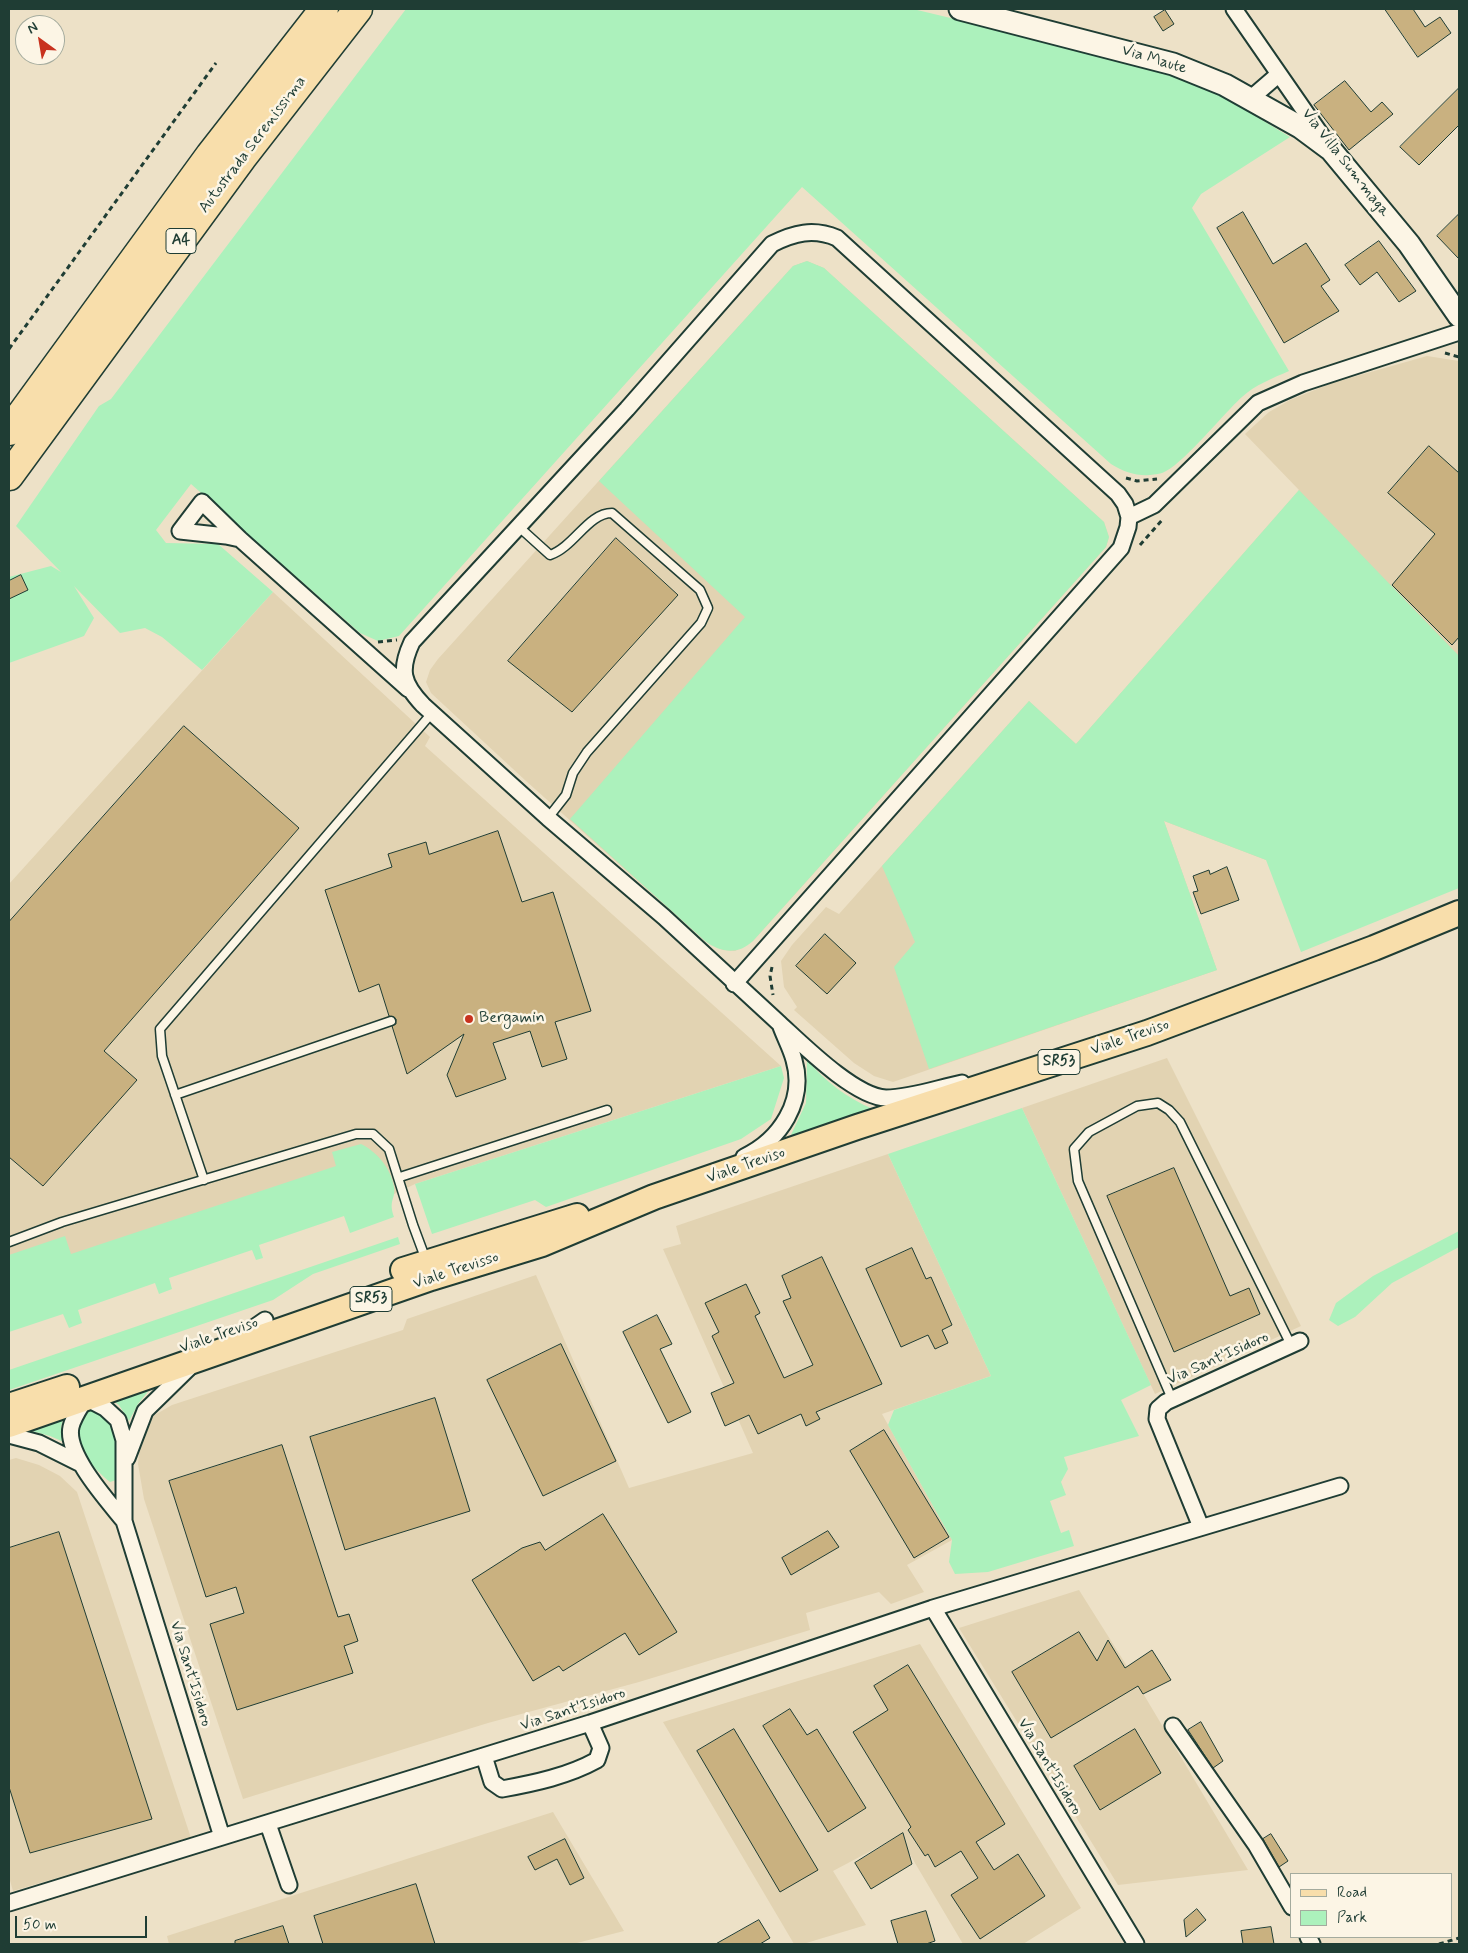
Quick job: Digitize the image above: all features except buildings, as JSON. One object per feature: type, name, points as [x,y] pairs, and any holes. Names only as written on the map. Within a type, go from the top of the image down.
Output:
[{"type":"highway","name":"Autostrada Serenissima","points":[[9,431],[210,155],[324,9]]},
{"type":"highway","name":"Autostrada Serenissima","points":[[9,476],[242,158],[358,9]]},
{"type":"main road","name":"Viale Treviso","points":[[9,1406],[265,1320],[427,1262],[556,1222],[654,1197],[866,1124],[1147,1033],[1374,948],[1459,913]]},
{"type":"main road","name":"Viale Trevisso","points":[[86,1397],[431,1278],[542,1244],[654,1197]]},
{"type":"main road","name":"SR53","points":[[9,1424],[86,1397]]},
{"type":"street","name":"Via Maute","points":[[960,9],[1173,64],[1225,85],[1300,127],[1331,150]]},
{"type":"street","name":"Via Villa Summaga","points":[[1234,9],[1331,150],[1409,244],[1459,316]]},
{"type":"street","points":[[1250,99],[1279,74]]},
{"type":"street","points":[[408,690],[404,674],[404,660],[412,642],[627,409],[772,244],[795,234],[810,232],[824,233],[837,238],[1118,494],[1125,504],[1129,517],[1128,527],[1121,548],[734,984]]},
{"type":"street","points":[[1129,517],[1154,505],[1258,403],[1303,383],[1459,332]]},
{"type":"street","points":[[240,539],[548,818],[664,917],[777,1022],[835,1072],[871,1095],[886,1098],[963,1082],[1049,1054],[1147,1033]]},
{"type":"street","points":[[654,1197],[681,1181],[756,1151],[775,1136],[788,1119],[797,1078],[794,1060],[777,1022]]},
{"type":"street","points":[[124,1521],[79,1463],[70,1428],[93,1387],[247,1334],[265,1320]]},
{"type":"street","name":"Via Sant'Isidoro","points":[[1201,1527],[1157,1418],[1158,1409],[1172,1399],[1296,1343]]},
{"type":"street","points":[[124,1469],[145,1411],[198,1359]]},
{"type":"street","points":[[9,1414],[64,1395],[86,1397],[118,1420],[124,1440],[124,1521]]},
{"type":"street","points":[[9,1435],[39,1443],[79,1463]]},
{"type":"street","name":"Via Sant'Isidoro","points":[[9,1903],[590,1723],[933,1608],[1340,1486]]},
{"type":"street","name":"Via Sant'Isidoro","points":[[124,1521],[222,1837]]},
{"type":"street","name":"Via Sant'Isidoro","points":[[933,1608],[1136,1944]]},
{"type":"street","points":[[484,1756],[492,1782],[502,1789],[528,1784],[581,1769],[597,1760],[601,1748],[590,1723]]},
{"type":"street","points":[[1173,1726],[1256,1844],[1290,1904]]},
{"type":"street","points":[[268,1824],[289,1885]]},
{"type":"lane","points":[[519,527],[550,554],[560,551],[594,520],[605,513],[612,513],[700,590],[708,608],[701,623],[587,752],[573,772],[566,795],[548,818]]},
{"type":"lane","points":[[204,1180],[162,1056],[160,1029],[432,713]]},
{"type":"lane","points":[[175,1095],[390,1021]]},
{"type":"lane","points":[[1172,1399],[1078,1181],[1074,1149],[1089,1132],[1137,1106],[1158,1103],[1169,1110],[1180,1122],[1296,1343]]},
{"type":"lane","points":[[400,1177],[608,1110]]},
{"type":"lane","points":[[9,1242],[62,1222],[356,1134],[373,1134],[383,1140],[389,1149],[400,1177],[412,1225],[427,1262],[435,1269],[451,1266],[515,1245],[528,1242],[542,1244]]},
{"type":"lane","points":[[347,1307],[355,1298],[422,1274],[426,1270],[427,1262]]},
{"type":"path","points":[[9,349],[216,63]]},
{"type":"path","points":[[1439,352],[1459,357]]},
{"type":"path","points":[[1136,549],[1169,512]]},
{"type":"path","points":[[773,961],[770,976],[772,990],[776,1004],[783,1011],[777,1022]]},
{"type":"path","points":[[1439,1944],[1459,1938]]},
{"type":"shaded area","points":[[807,261],[824,268],[1104,522],[1109,537],[1106,547],[753,941],[735,951],[723,950],[705,941],[526,781],[431,693],[426,682],[430,670],[438,659],[793,266]]},
{"type":"shaded area","points":[[1427,356],[1459,361],[1459,683],[1266,860],[1164,821],[1217,970],[893,1082],[874,1076],[854,1063],[794,1010],[797,1007],[784,987],[781,961],[792,945],[826,907],[839,914],[1029,701],[1076,744],[1299,490],[1245,434],[1269,412],[1290,400],[1332,383]]},
{"type":"shaded area","name":"Bergamin","points":[[273,592],[430,737],[425,746],[781,1066],[415,1184],[390,1196],[9,1327],[9,884]]},
{"type":"shaded area","points":[[1167,1058],[1301,1326],[1155,1394],[1022,1108]]},
{"type":"shaded area","points":[[888,1154],[991,1376],[882,1414],[952,1540],[907,1565],[924,1592],[891,1604],[879,1592],[806,1613],[810,1630],[639,1682],[488,1723],[243,1799],[144,1499],[138,1464],[140,1442],[153,1416],[172,1405],[403,1330],[407,1319],[536,1275],[629,1488],[753,1453],[663,1249],[681,1244],[676,1226]]},
{"type":"shaded area","points":[[16,1458],[39,1465],[60,1476],[77,1492],[191,1838],[13,1891],[9,1877],[9,1460]]},
{"type":"shaded area","points":[[1079,1590],[1125,1663],[1248,1870],[1118,1885],[959,1628]]},
{"type":"shaded area","points":[[920,1644],[1081,1908],[1023,1944],[963,1944],[899,1836],[833,1871],[866,1925],[803,1944],[794,1944],[663,1722]]},
{"type":"shaded area","points":[[553,1812],[624,1931],[573,1944],[169,1944],[167,1936]]},
{"type":"green space","points":[[406,9],[913,9],[1138,63],[1221,95],[1290,137],[1201,194],[1192,208],[1289,371],[1264,382],[1247,393],[1191,451],[1170,469],[1162,473],[1148,475],[1135,474],[1123,470],[1111,464],[802,187],[399,636],[378,641],[360,633],[191,484],[156,530],[166,543],[218,544],[273,592],[202,670],[162,637],[145,628],[120,633],[74,586],[94,618],[84,636],[9,663],[9,577],[51,566],[61,572],[16,526],[99,406],[111,399]]},
{"type":"green space","points":[[807,261],[824,268],[1104,522],[1109,537],[1106,547],[753,941],[741,949],[729,951],[717,948],[705,941],[570,819],[745,617],[599,481],[793,266]]},
{"type":"green space","points":[[1299,490],[1459,656],[1459,888],[1301,952],[1266,860],[1164,821],[1217,970],[929,1069],[894,967],[915,942],[882,866],[1029,701],[1076,744]]},
{"type":"green space","points":[[807,1060],[837,1089],[873,1109],[790,1137],[806,1103]]},
{"type":"green space","points":[[781,1066],[784,1078],[771,1119],[741,1139],[546,1207],[535,1200],[432,1234],[415,1184]]},
{"type":"green space","points":[[1022,1108],[1151,1385],[1121,1400],[1139,1436],[1064,1457],[1068,1469],[1061,1482],[1066,1495],[1050,1501],[1061,1533],[1069,1530],[1074,1546],[988,1572],[955,1574],[949,1562],[952,1540],[888,1425],[894,1410],[991,1376],[888,1154]]},
{"type":"green space","points":[[361,1144],[378,1156],[390,1173],[394,1187],[392,1211],[394,1217],[350,1233],[344,1216],[259,1245],[263,1258],[256,1260],[252,1250],[169,1278],[172,1289],[159,1294],[155,1283],[78,1310],[82,1323],[69,1328],[63,1314],[9,1332],[9,1255],[65,1236],[71,1254],[336,1166],[332,1152]]},
{"type":"green space","points":[[1459,1231],[1459,1247],[1392,1283],[1355,1317],[1338,1326],[1329,1320],[1336,1303],[1373,1276]]},
{"type":"green space","points":[[398,1237],[400,1244],[313,1274],[273,1300],[9,1390],[9,1370]]},
{"type":"green space","points":[[154,1384],[138,1404],[129,1421],[119,1405],[109,1398]]},
{"type":"green space","points":[[85,1407],[94,1407],[110,1423],[117,1437],[119,1475],[116,1480],[110,1482],[104,1477],[91,1464],[81,1449],[78,1441],[77,1425]]},
{"type":"green space","points":[[64,1415],[61,1427],[64,1442],[24,1429]]},
{"type":"place","name":"Bergamin","points":[[469,1019]]}]
